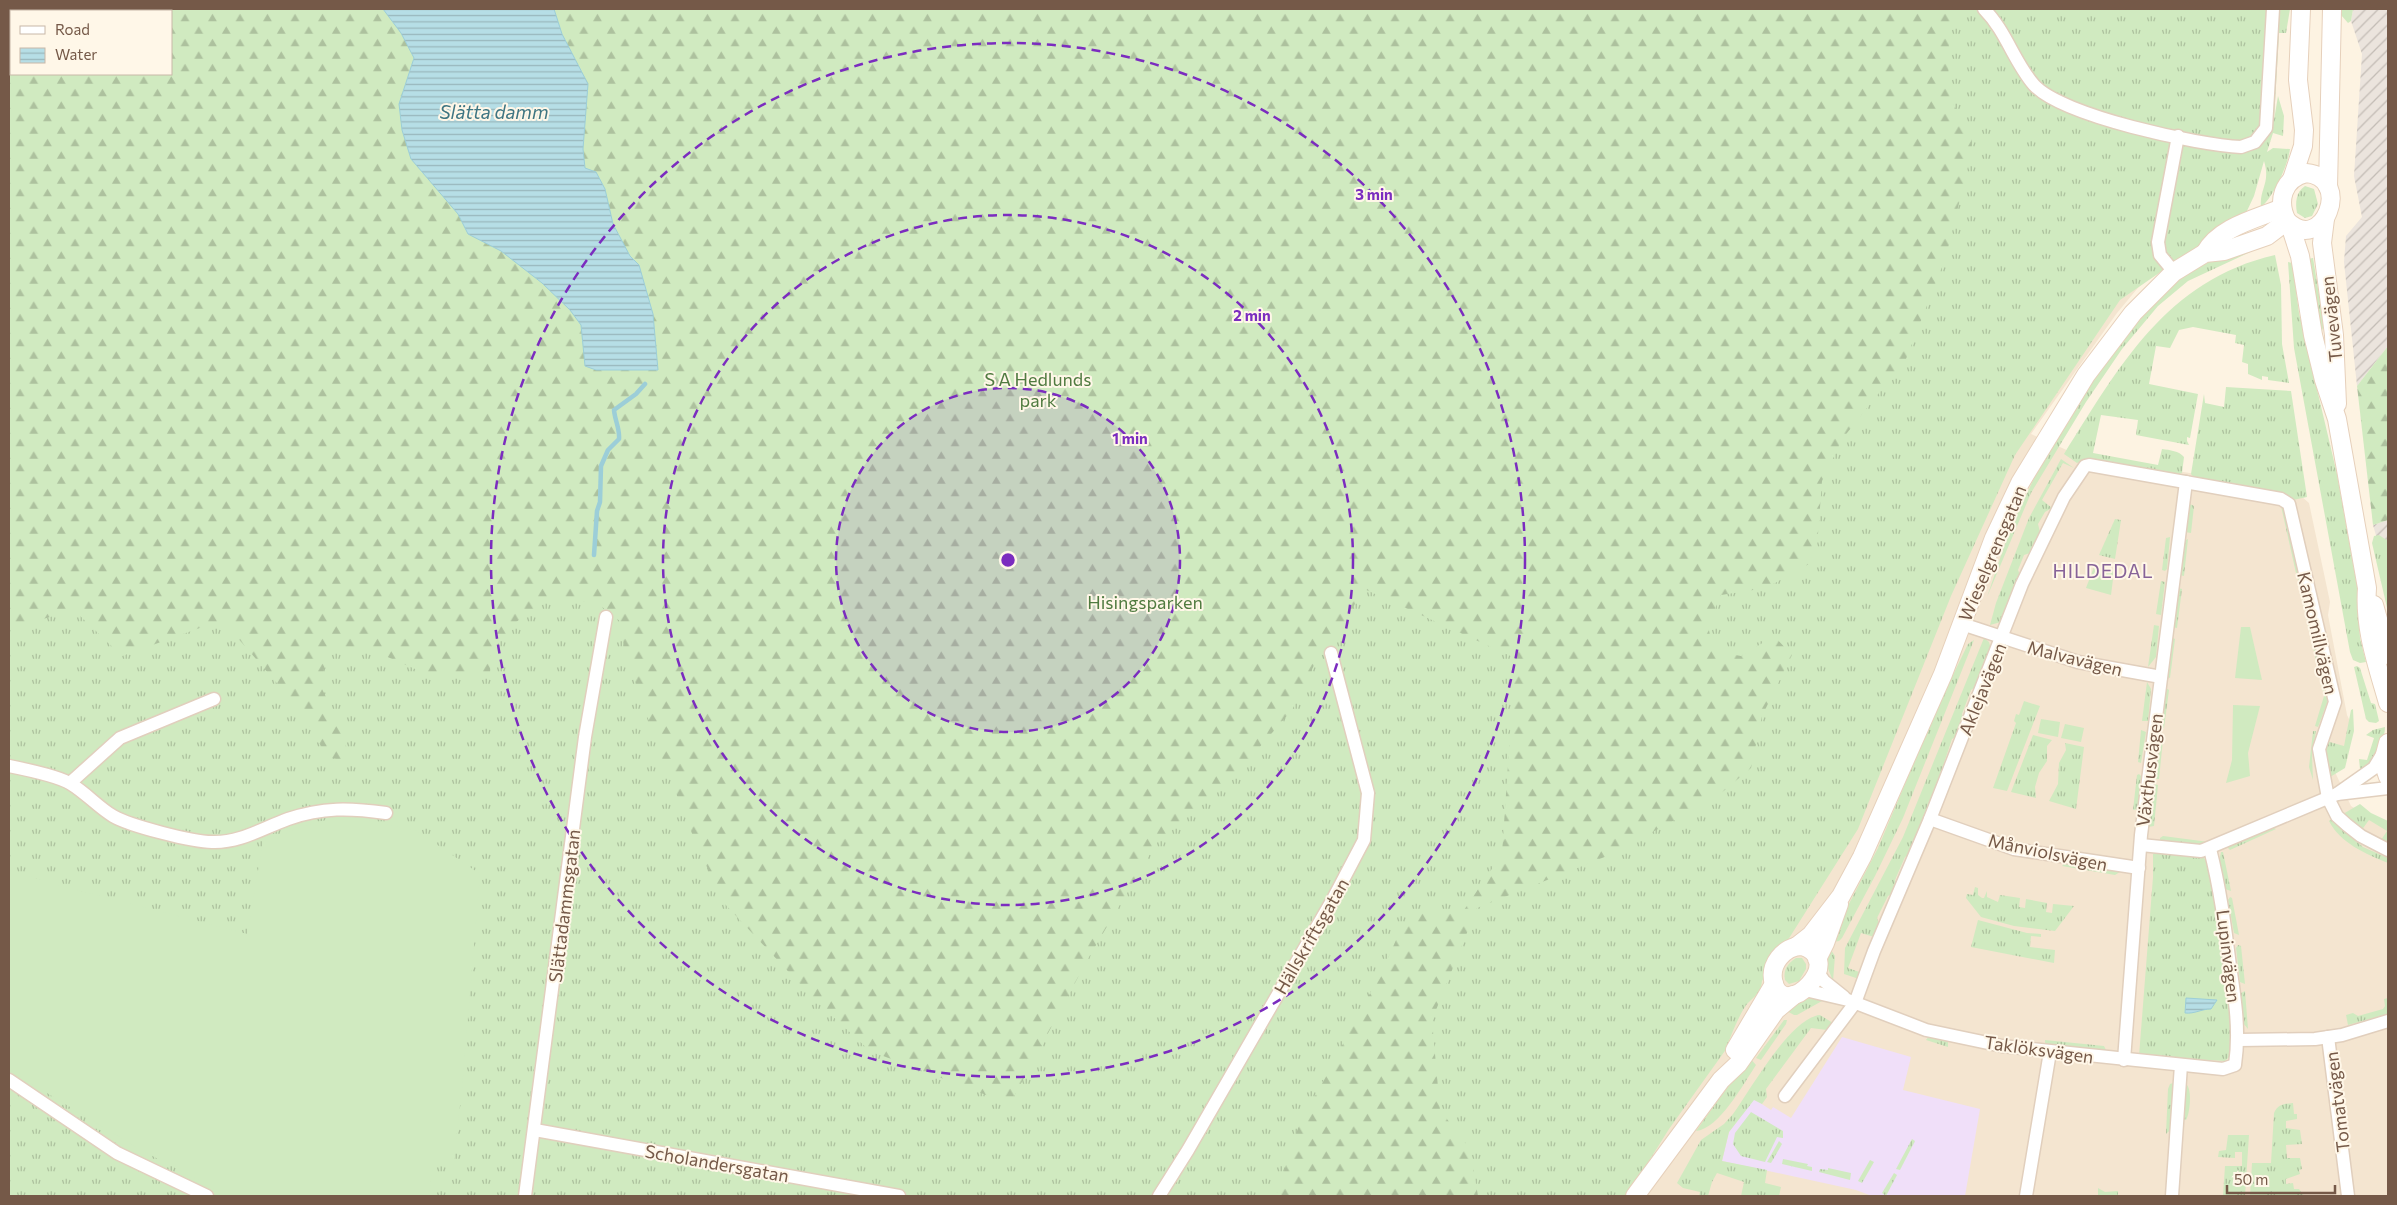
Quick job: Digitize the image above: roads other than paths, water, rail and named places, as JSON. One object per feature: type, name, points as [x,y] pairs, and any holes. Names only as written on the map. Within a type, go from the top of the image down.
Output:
[{"type":"street","points":[[1984,9],[2008,42],[2023,70],[2035,86],[2046,94],[2090,114],[2178,136],[2241,147],[2255,142],[2264,133],[2268,111],[2273,9]]},
{"type":"street","points":[[2300,9],[2298,80],[2304,130],[2303,146],[2292,179],[2283,193],[2286,218],[2303,230],[2319,225],[2325,218]]},
{"type":"street","name":"Tuvevägen","points":[[2332,9],[2328,187],[2330,206],[2325,218],[2322,243],[2334,335],[2337,419],[2367,588],[2375,607],[2388,655]]},
{"type":"street","points":[[2174,272],[2160,255],[2158,242],[2178,136]]},
{"type":"street","points":[[2292,179],[2302,174],[2311,174],[2318,176],[2328,187]]},
{"type":"street","name":"Tuvevägen","points":[[2286,218],[2300,256],[2315,344],[2337,419]]},
{"type":"street","name":"Wieselgrensgatan","points":[[1721,1080],[1728,1060],[1774,984],[1773,972],[1778,959],[1787,950],[1797,946],[1811,935],[1841,896],[1862,857],[1943,674],[1994,538],[2020,483],[2086,375],[2123,325],[2152,291],[2174,272],[2205,253],[2212,241],[2227,231],[2286,218]]},
{"type":"street","name":"Aklejavägen","points":[[1785,1096],[1852,1001],[1930,819],[2024,580],[2064,497],[2085,466],[2090,465],[2281,499],[2289,504]]},
{"type":"street","name":"Växthusvägen","points":[[2124,1060],[2141,845],[2160,677],[2186,482]]},
{"type":"street","name":"Kamomillvägen","points":[[2289,504],[2335,702],[2319,749],[2322,773],[2332,796],[2337,816],[2361,836],[2388,850]]},
{"type":"street","name":"Tuvevägen","points":[[2367,588],[2365,611],[2372,648],[2388,703]]},
{"type":"street","name":"Slättadammsgatan","points":[[525,1196],[586,737],[606,617]]},
{"type":"street","name":"Malvavägen","points":[[1962,624],[2078,662],[2160,677]]},
{"type":"street","name":"Hällskriftsgatan","points":[[1159,1196],[1188,1150],[1333,899],[1364,840],[1368,794],[1330,653]]},
{"type":"street","points":[[70,783],[120,738],[214,699]]},
{"type":"street","points":[[2141,845],[2202,852],[2210,849],[2332,796],[2374,768],[2386,747]]},
{"type":"street","points":[[2386,747],[2383,762],[2388,777]]},
{"type":"street","points":[[9,766],[70,783],[94,804],[116,817],[156,831],[212,842],[233,840],[286,820],[326,810],[354,808],[386,813]]},
{"type":"street","points":[[2332,796],[2388,788]]},
{"type":"street","name":"Månviolsvägen","points":[[1930,819],[2014,849],[2139,868]]},
{"type":"street","name":"Lupinvägen","points":[[2210,849],[2221,893],[2238,1040],[2235,1065]]},
{"type":"street","name":"Wieselgrensgatan","points":[[1635,1196],[1721,1080],[1738,1064],[1776,1010],[1814,980],[1817,965],[1837,914],[1841,896]]},
{"type":"street","points":[[1797,946],[1810,949],[1817,965]]},
{"type":"street","name":"Taklöksvägen","points":[[1817,965],[1824,981],[1852,1001]]},
{"type":"street","points":[[1774,984],[1779,992],[1800,992]]},
{"type":"street","name":"Taklöksvägen","points":[[1800,992],[1852,1001],[1926,1030],[2005,1046],[2223,1069],[2235,1065]]},
{"type":"street","points":[[2238,1040],[2315,1039],[2388,1021]]},
{"type":"street","name":"Tomatvägen","points":[[2328,1037],[2348,1196]]},
{"type":"street","points":[[2026,1196],[2050,1052]]},
{"type":"street","points":[[2172,1196],[2182,1065]]},
{"type":"street","points":[[9,1080],[118,1153],[207,1196]]},
{"type":"street","name":"Scholandersgatan","points":[[535,1130],[899,1196]]},
{"type":"water","name":"Slätta damm","points":[[383,9],[554,9],[562,34],[588,84],[583,149],[585,168],[596,172],[605,189],[613,224],[630,256],[639,265],[653,314],[658,370],[596,370],[585,366],[581,325],[570,310],[542,283],[501,251],[468,234],[458,214],[411,159],[402,130],[399,104],[414,58],[401,33]]},
{"type":"water","points":[[2186,998],[2217,1000],[2211,1009],[2185,1013]]},
{"type":"waterway","points":[[594,555],[597,511],[600,502],[601,466],[608,450],[619,439],[614,410],[636,394],[645,384]]},
{"type":"district","name":"HILDEDAL","points":[[2103,570]]},
{"type":"park label","name":"S A Hedlunds park","points":[[1038,389]]},
{"type":"park label","name":"Hisingsparken","points":[[1145,602]]}]
